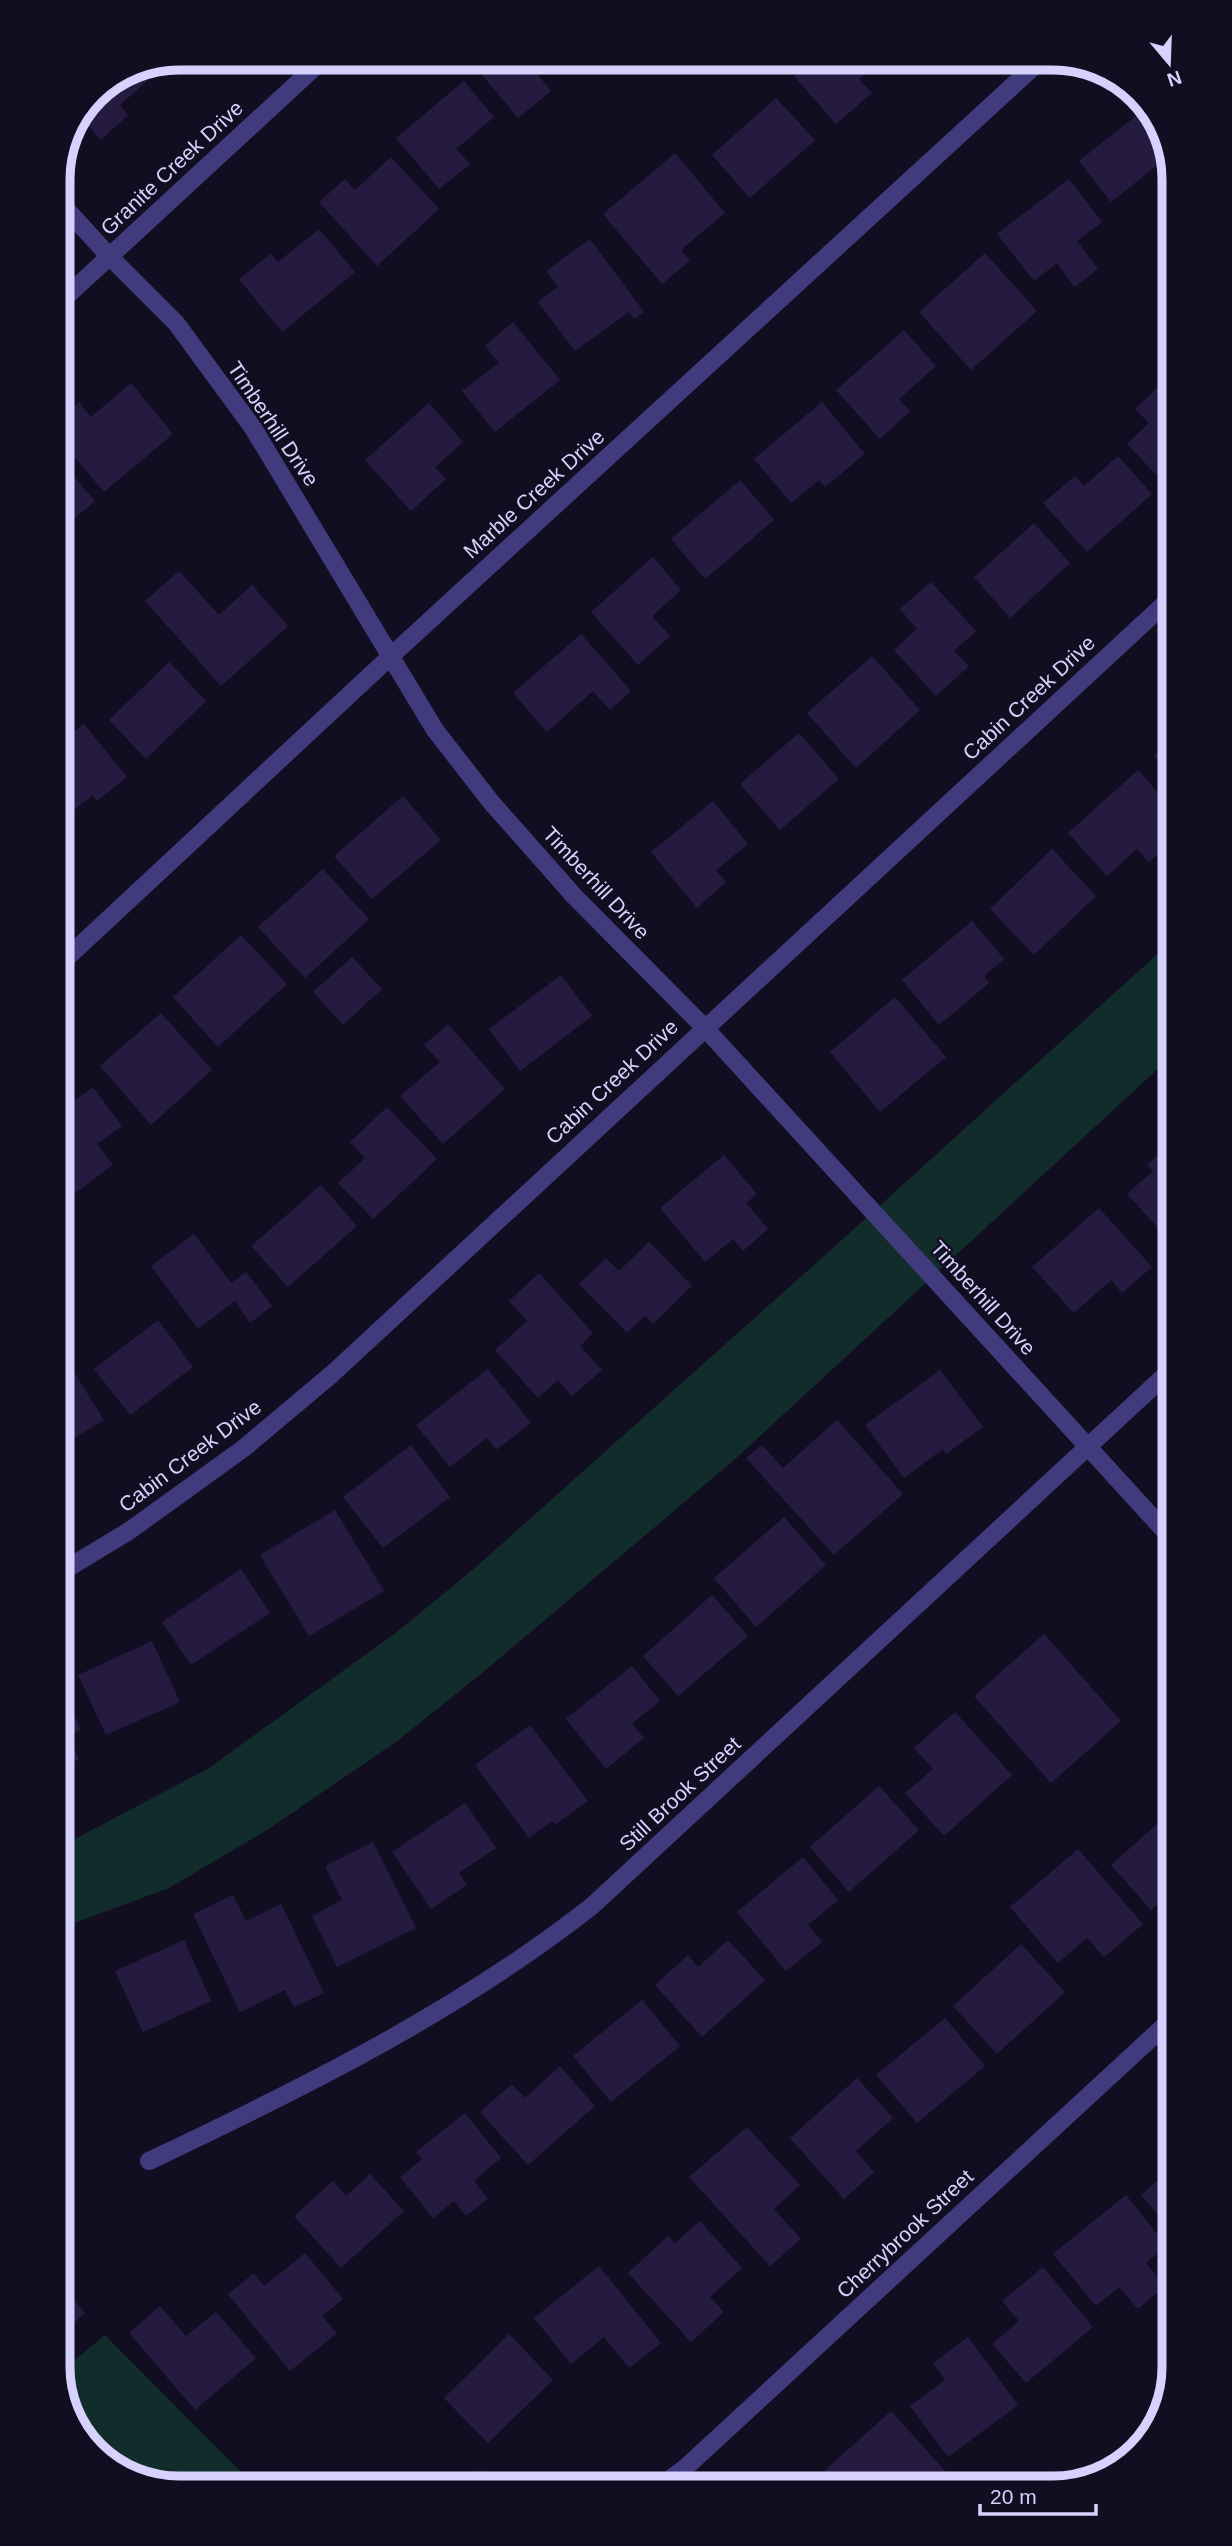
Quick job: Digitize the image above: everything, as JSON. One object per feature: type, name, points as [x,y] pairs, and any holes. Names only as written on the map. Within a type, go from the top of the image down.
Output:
[{"type":"street","name":"Granite Creek Drive","points":[[70,293],[312,70]]},
{"type":"street","name":"Marble Creek Drive","points":[[70,955],[391,655],[1030,70]]},
{"type":"street","name":"Timberhill Drive","points":[[70,213],[176,323],[253,428],[435,730],[491,802],[575,897],[704,1027],[1162,1528]]},
{"type":"street","name":"Cabin Creek Drive","points":[[70,1567],[129,1531],[244,1448],[322,1382],[1162,606]]},
{"type":"street","name":"Still Brook Street","points":[[149,2161],[275,2102],[465,1997],[548,1941],[592,1906],[1162,1378]]},
{"type":"street","name":"Cherrybrook Street","points":[[674,2476],[1162,2028]]},
{"type":"green space","points":[[1162,950],[1162,1065],[733,1461],[487,1669],[396,1742],[267,1830],[169,1888],[70,1925],[70,1842],[209,1768],[398,1631],[476,1567]]},
{"type":"green space","points":[[105,2335],[245,2476],[172,2476],[137,2468],[125,2461],[102,2444],[78,2409],[72,2388],[70,2364]]},
{"type":"building","points":[[478,70],[542,70],[537,74],[551,91],[518,118]]},
{"type":"building","points":[[801,70],[870,70],[859,79],[872,93],[836,124],[794,76]]},
{"type":"building","points":[[156,73],[120,105],[128,115],[101,140],[86,123],[93,113],[107,97],[125,85]]},
{"type":"building","points":[[464,81],[494,117],[456,149],[470,164],[439,189],[396,138]]},
{"type":"building","points":[[776,98],[815,140],[750,198],[712,155]]},
{"type":"building","points":[[1139,113],[1154,137],[1161,164],[1111,202],[1079,161]]},
{"type":"building","points":[[675,153],[725,213],[681,250],[690,261],[662,284],[603,214]]},
{"type":"building","points":[[391,157],[439,209],[377,266],[319,202],[345,179],[355,190]]},
{"type":"building","points":[[1069,179],[1102,222],[1077,241],[1098,269],[1074,287],[1057,263],[1034,281],[997,234]]},
{"type":"building","points":[[319,229],[355,272],[282,332],[239,279],[271,254],[278,262]]},
{"type":"building","points":[[590,239],[644,312],[634,319],[629,312],[575,351],[538,302],[558,287],[546,271]]},
{"type":"building","points":[[985,253],[1037,311],[971,370],[919,312]]},
{"type":"building","points":[[513,322],[560,380],[495,432],[462,391],[499,363],[485,346]]},
{"type":"building","points":[[904,330],[936,366],[899,399],[910,411],[880,439],[836,390]]},
{"type":"building","points":[[131,383],[173,434],[104,492],[70,452],[70,410],[79,402],[91,417]]},
{"type":"building","points":[[1162,383],[1162,481],[1127,444],[1149,423],[1135,409]]},
{"type":"building","points":[[822,402],[865,454],[825,487],[819,480],[791,503],[754,459]]},
{"type":"building","points":[[429,403],[463,442],[435,467],[446,479],[411,511],[365,460]]},
{"type":"building","points":[[1118,456],[1152,494],[1087,552],[1043,503],[1075,476],[1084,486]]},
{"type":"building","points":[[70,472],[95,501],[70,522]]},
{"type":"building","points":[[740,480],[774,520],[705,579],[671,539]]},
{"type":"building","points":[[1034,523],[1070,563],[1010,618],[974,577]]},
{"type":"building","points":[[653,557],[681,590],[652,616],[670,636],[638,665],[591,612]]},
{"type":"building","points":[[179,571],[219,615],[252,585],[288,626],[221,686],[145,601]]},
{"type":"building","points":[[931,582],[976,631],[954,651],[969,666],[936,696],[894,650],[917,629],[900,609]]},
{"type":"building","points":[[581,634],[631,691],[610,710],[593,691],[547,732],[513,693]]},
{"type":"building","points":[[872,656],[920,710],[856,768],[807,713]]},
{"type":"building","points":[[169,662],[206,701],[146,759],[109,720]]},
{"type":"building","points":[[84,724],[127,777],[97,801],[93,795],[70,814],[70,735]]},
{"type":"building","points":[[799,733],[839,779],[780,830],[740,784]]},
{"type":"building","points":[[1162,748],[1162,764],[1154,755]]},
{"type":"building","points":[[1138,770],[1162,797],[1162,826],[1158,830],[1162,835],[1162,850],[1149,862],[1137,849],[1107,876],[1068,833]]},
{"type":"building","points":[[403,796],[441,840],[372,899],[334,856]]},
{"type":"building","points":[[713,801],[748,844],[716,870],[726,882],[697,908],[651,852]]},
{"type":"building","points":[[1052,849],[1096,896],[1034,955],[990,909]]},
{"type":"building","points":[[323,869],[369,919],[305,978],[258,927]]},
{"type":"building","points":[[972,921],[1004,959],[984,976],[989,983],[939,1025],[902,980]]},
{"type":"building","points":[[241,935],[287,984],[218,1047],[173,997]]},
{"type":"building","points":[[352,957],[382,989],[343,1025],[313,992]]},
{"type":"building","points":[[561,975],[592,1016],[520,1071],[489,1029]]},
{"type":"building","points":[[895,997],[946,1057],[880,1112],[830,1052]]},
{"type":"building","points":[[161,1013],[212,1070],[151,1125],[100,1066]]},
{"type":"building","points":[[448,1024],[505,1089],[443,1144],[400,1096],[440,1062],[424,1045]]},
{"type":"building","points":[[93,1087],[122,1126],[97,1144],[113,1165],[74,1194],[70,1189],[70,1104]]},
{"type":"building","points":[[387,1107],[437,1159],[373,1219],[338,1183],[365,1158],[350,1142]]},
{"type":"building","points":[[1162,1152],[1162,1232],[1127,1194],[1153,1171],[1147,1165]]},
{"type":"building","points":[[724,1155],[757,1194],[746,1203],[768,1229],[743,1251],[733,1239],[705,1262],[660,1208]]},
{"type":"building","points":[[321,1185],[357,1226],[288,1287],[251,1246]]},
{"type":"building","points":[[1099,1208],[1152,1267],[1122,1293],[1111,1280],[1074,1313],[1032,1267]]},
{"type":"building","points":[[194,1234],[231,1283],[246,1272],[272,1306],[250,1323],[235,1301],[198,1329],[151,1266]]},
{"type":"building","points":[[649,1242],[692,1286],[653,1324],[645,1315],[627,1333],[579,1284],[606,1258],[619,1271]]},
{"type":"building","points":[[539,1273],[593,1333],[580,1346],[602,1370],[572,1396],[558,1380],[538,1398],[495,1350],[527,1321],[509,1301]]},
{"type":"building","points":[[158,1320],[193,1367],[130,1415],[94,1369]]},
{"type":"building","points":[[488,1369],[531,1423],[496,1450],[487,1438],[450,1467],[416,1425]]},
{"type":"building","points":[[940,1370],[983,1427],[946,1454],[943,1449],[904,1478],[865,1425]]},
{"type":"building","points":[[74,1372],[104,1420],[70,1441],[70,1374]]},
{"type":"building","points":[[837,1420],[903,1494],[834,1555],[746,1458],[762,1445],[783,1468]]},
{"type":"building","points":[[411,1445],[450,1497],[383,1548],[343,1497]]},
{"type":"building","points":[[335,1510],[384,1591],[309,1636],[260,1555]]},
{"type":"building","points":[[784,1517],[826,1565],[756,1627],[714,1578]]},
{"type":"building","points":[[241,1569],[270,1613],[191,1665],[162,1622]]},
{"type":"building","points":[[712,1595],[748,1636],[678,1696],[643,1656]]},
{"type":"building","points":[[1044,1634],[1121,1721],[1051,1783],[974,1696]]},
{"type":"building","points":[[152,1641],[180,1702],[106,1735],[78,1675]]},
{"type":"building","points":[[632,1666],[660,1701],[632,1724],[644,1738],[606,1769],[566,1719]]},
{"type":"building","points":[[70,1706],[81,1730],[70,1735]]},
{"type":"building","points":[[955,1712],[1012,1775],[944,1836],[905,1793],[933,1769],[914,1748]]},
{"type":"building","points":[[530,1725],[588,1801],[555,1825],[552,1821],[529,1838],[475,1765]]},
{"type":"building","points":[[70,1740],[79,1759],[70,1763]]},
{"type":"building","points":[[879,1786],[919,1830],[849,1892],[810,1847]]},
{"type":"building","points":[[465,1803],[496,1848],[459,1873],[467,1885],[431,1909],[392,1852]]},
{"type":"building","points":[[1162,1820],[1162,1900],[1151,1910],[1111,1865]]},
{"type":"building","points":[[373,1842],[416,1928],[337,1967],[312,1916],[342,1900],[325,1866]]},
{"type":"building","points":[[1078,1849],[1143,1924],[1104,1957],[1087,1938],[1058,1963],[1010,1907]]},
{"type":"building","points":[[803,1857],[838,1900],[808,1925],[822,1942],[786,1971],[737,1912]]},
{"type":"building","points":[[233,1895],[246,1921],[281,1904],[324,1993],[294,2007],[285,1990],[240,2012],[193,1914]]},
{"type":"building","points":[[184,1940],[211,2001],[143,2032],[115,1971]]},
{"type":"building","points":[[728,1940],[765,1980],[702,2037],[655,1985],[688,1955],[698,1967]]},
{"type":"building","points":[[1021,1944],[1065,1992],[997,2054],[953,2006]]},
{"type":"building","points":[[642,2000],[680,2046],[611,2102],[573,2056]]},
{"type":"building","points":[[945,2018],[985,2066],[917,2123],[876,2075]]},
{"type":"building","points":[[560,2066],[595,2106],[528,2165],[480,2112],[512,2084],[525,2098]]},
{"type":"building","points":[[857,2078],[893,2118],[856,2151],[874,2172],[844,2199],[790,2138]]},
{"type":"building","points":[[465,2113],[501,2158],[474,2181],[488,2199],[466,2216],[454,2201],[433,2218],[400,2177],[422,2159],[416,2152]]},
{"type":"building","points":[[747,2127],[800,2185],[774,2209],[801,2239],[770,2266],[689,2177]]},
{"type":"building","points":[[370,2174],[404,2211],[341,2268],[294,2216],[333,2181],[346,2196]]},
{"type":"building","points":[[1162,2177],[1162,2219],[1141,2195]]},
{"type":"building","points":[[1126,2195],[1162,2240],[1162,2250],[1146,2263],[1162,2282],[1162,2289],[1138,2309],[1119,2287],[1096,2306],[1053,2254]]},
{"type":"building","points":[[700,2221],[742,2268],[710,2297],[724,2312],[691,2342],[628,2273],[668,2236],[675,2243]]},
{"type":"building","points":[[305,2253],[343,2299],[322,2316],[337,2333],[290,2371],[228,2294],[254,2273],[264,2286]]},
{"type":"building","points":[[599,2266],[661,2343],[629,2368],[604,2337],[571,2364],[534,2318]]},
{"type":"building","points":[[1043,2267],[1093,2327],[1026,2383],[992,2344],[1019,2321],[1002,2301]]},
{"type":"building","points":[[70,2296],[85,2313],[70,2326]]},
{"type":"building","points":[[160,2306],[186,2336],[216,2312],[256,2358],[195,2410],[129,2333]]},
{"type":"building","points":[[509,2334],[553,2380],[488,2443],[444,2398]]},
{"type":"building","points":[[968,2337],[1018,2405],[948,2457],[910,2406],[945,2380],[933,2363]]},
{"type":"building","points":[[891,2411],[946,2472],[942,2476],[826,2476],[823,2472]]},
{"type":"building","points":[[487,2471],[487,2476],[389,2476]]}]
